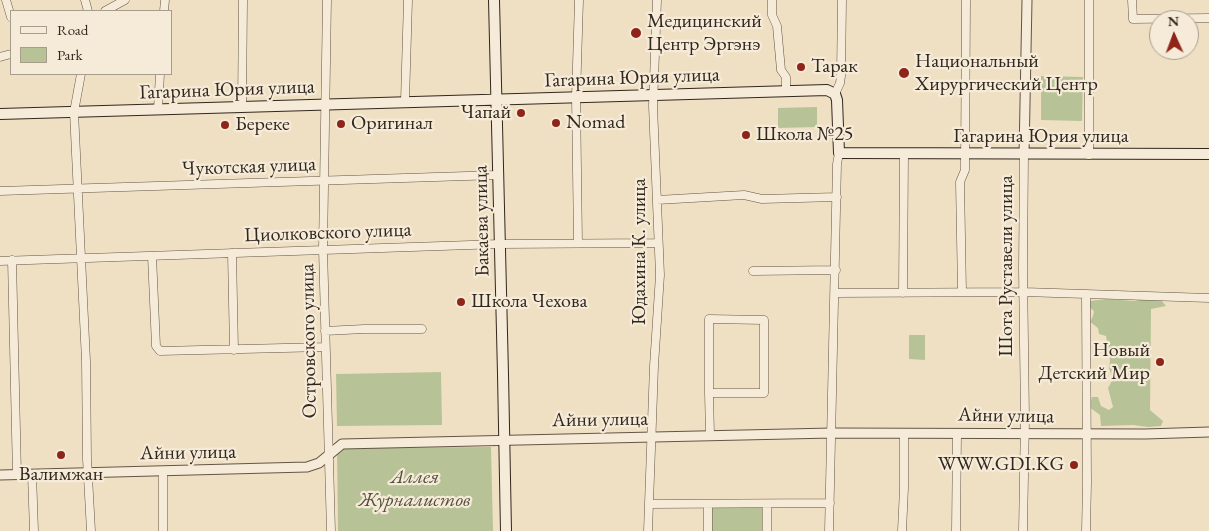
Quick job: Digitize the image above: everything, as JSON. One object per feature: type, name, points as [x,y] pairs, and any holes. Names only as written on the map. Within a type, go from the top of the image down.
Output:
[{"type":"main road","name":"Бакаева улица","points":[[494,0],[506,531]]},
{"type":"main road","name":"Гагарина Юрия улица","points":[[0,114],[826,90],[835,94]]},
{"type":"main road","points":[[835,94],[837,100],[839,153]]},
{"type":"main road","name":"Гагарина Юрия улица","points":[[839,153],[1209,154]]},
{"type":"street","points":[[6,0],[10,14]]},
{"type":"street","points":[[107,10],[126,0]]},
{"type":"street","points":[[242,0],[242,107]]},
{"type":"street","name":"Островского улица","points":[[327,0],[324,249],[331,531]]},
{"type":"street","points":[[405,101],[408,0]]},
{"type":"street","points":[[578,243],[576,97],[579,0]]},
{"type":"street","name":"Юдахина К. улица","points":[[648,531],[654,366],[659,292],[653,95],[657,0]]},
{"type":"street","points":[[772,0],[772,15],[777,26],[781,70],[786,77],[786,91]]},
{"type":"street","points":[[835,94],[841,76],[842,0]]},
{"type":"street","points":[[962,292],[960,182],[964,170],[966,0]]},
{"type":"street","name":"Шота Руставели улица","points":[[1023,531],[1025,433],[1024,155],[1027,0]]},
{"type":"street","points":[[1089,0],[1089,155]]},
{"type":"street","points":[[1132,0],[1132,19],[1209,18]]},
{"type":"street","points":[[81,75],[74,112],[86,361],[91,531]]},
{"type":"street","points":[[158,109],[160,75]]},
{"type":"street","points":[[829,531],[837,164],[839,153]]},
{"type":"street","points":[[903,293],[904,154]]},
{"type":"street","name":"Чукотская улица","points":[[0,191],[498,175]]},
{"type":"street","points":[[657,200],[744,195],[762,199],[837,196]]},
{"type":"street","name":"Циолковского улица","points":[[0,261],[500,244],[658,243]]},
{"type":"street","points":[[232,253],[234,350]]},
{"type":"street","points":[[152,256],[156,346],[160,351],[325,347]]},
{"type":"street","points":[[12,260],[16,474]]},
{"type":"street","points":[[754,271],[836,270]]},
{"type":"street","points":[[835,293],[1024,292],[1209,298]]},
{"type":"street","points":[[1086,295],[1086,531]]},
{"type":"street","points":[[708,393],[764,393],[764,320],[709,319],[708,393],[710,435]]},
{"type":"street","points":[[325,331],[422,329]]},
{"type":"street","name":"Айни улица","points":[[0,475],[307,467],[319,463],[342,444],[832,433],[1087,434],[1209,432]]},
{"type":"street","points":[[902,531],[904,433]]},
{"type":"street","points":[[956,531],[957,433]]},
{"type":"street","points":[[163,472],[163,531]]},
{"type":"street","points":[[32,474],[34,531]]},
{"type":"street","points":[[649,504],[830,503]]},
{"type":"street","points":[[708,504],[708,531]]},
{"type":"street","points":[[767,504],[767,531]]},
{"type":"green space","points":[[1041,76],[1083,77],[1082,121],[1041,120]]},
{"type":"green space","points":[[817,107],[817,127],[778,128],[778,108]]},
{"type":"green space","points":[[1152,297],[1162,301],[1166,306],[1151,309],[1150,410],[1163,421],[1161,426],[1101,426],[1100,415],[1089,407],[1092,397],[1098,397],[1101,406],[1109,410],[1113,407],[1108,388],[1113,379],[1109,368],[1110,360],[1106,336],[1099,334],[1098,328],[1090,322],[1094,311],[1085,304],[1090,301],[1106,299],[1135,301]]},
{"type":"green space","points":[[909,335],[925,335],[925,360],[909,359]]},
{"type":"green space","points":[[441,372],[442,425],[337,426],[336,374]]},
{"type":"green space","name":"Аллея Журналистов","points":[[491,447],[493,531],[338,531],[337,448]]},
{"type":"green space","points":[[711,507],[762,507],[762,531],[711,531]]},
{"type":"place","name":"Медицинский Центр Эргэнэ","points":[[636,33]]},
{"type":"place","name":"Тарак","points":[[801,67]]},
{"type":"place","name":"Национальный Хирургический Центр","points":[[904,73]]},
{"type":"place","name":"Чапай","points":[[521,113]]},
{"type":"place","name":"Nomad","points":[[556,123]]},
{"type":"place","name":"Оригинал","points":[[341,124]]},
{"type":"place","name":"Береке","points":[[225,125]]},
{"type":"place","name":"Школа №25","points":[[746,135]]},
{"type":"place","name":"Школа Чехова","points":[[461,302]]},
{"type":"place","name":"Новый Детский Мир","points":[[1160,362]]},
{"type":"place","name":"Валимжан","points":[[61,455]]},
{"type":"place","name":"WWW.GDI.KG","points":[[1074,465]]}]
